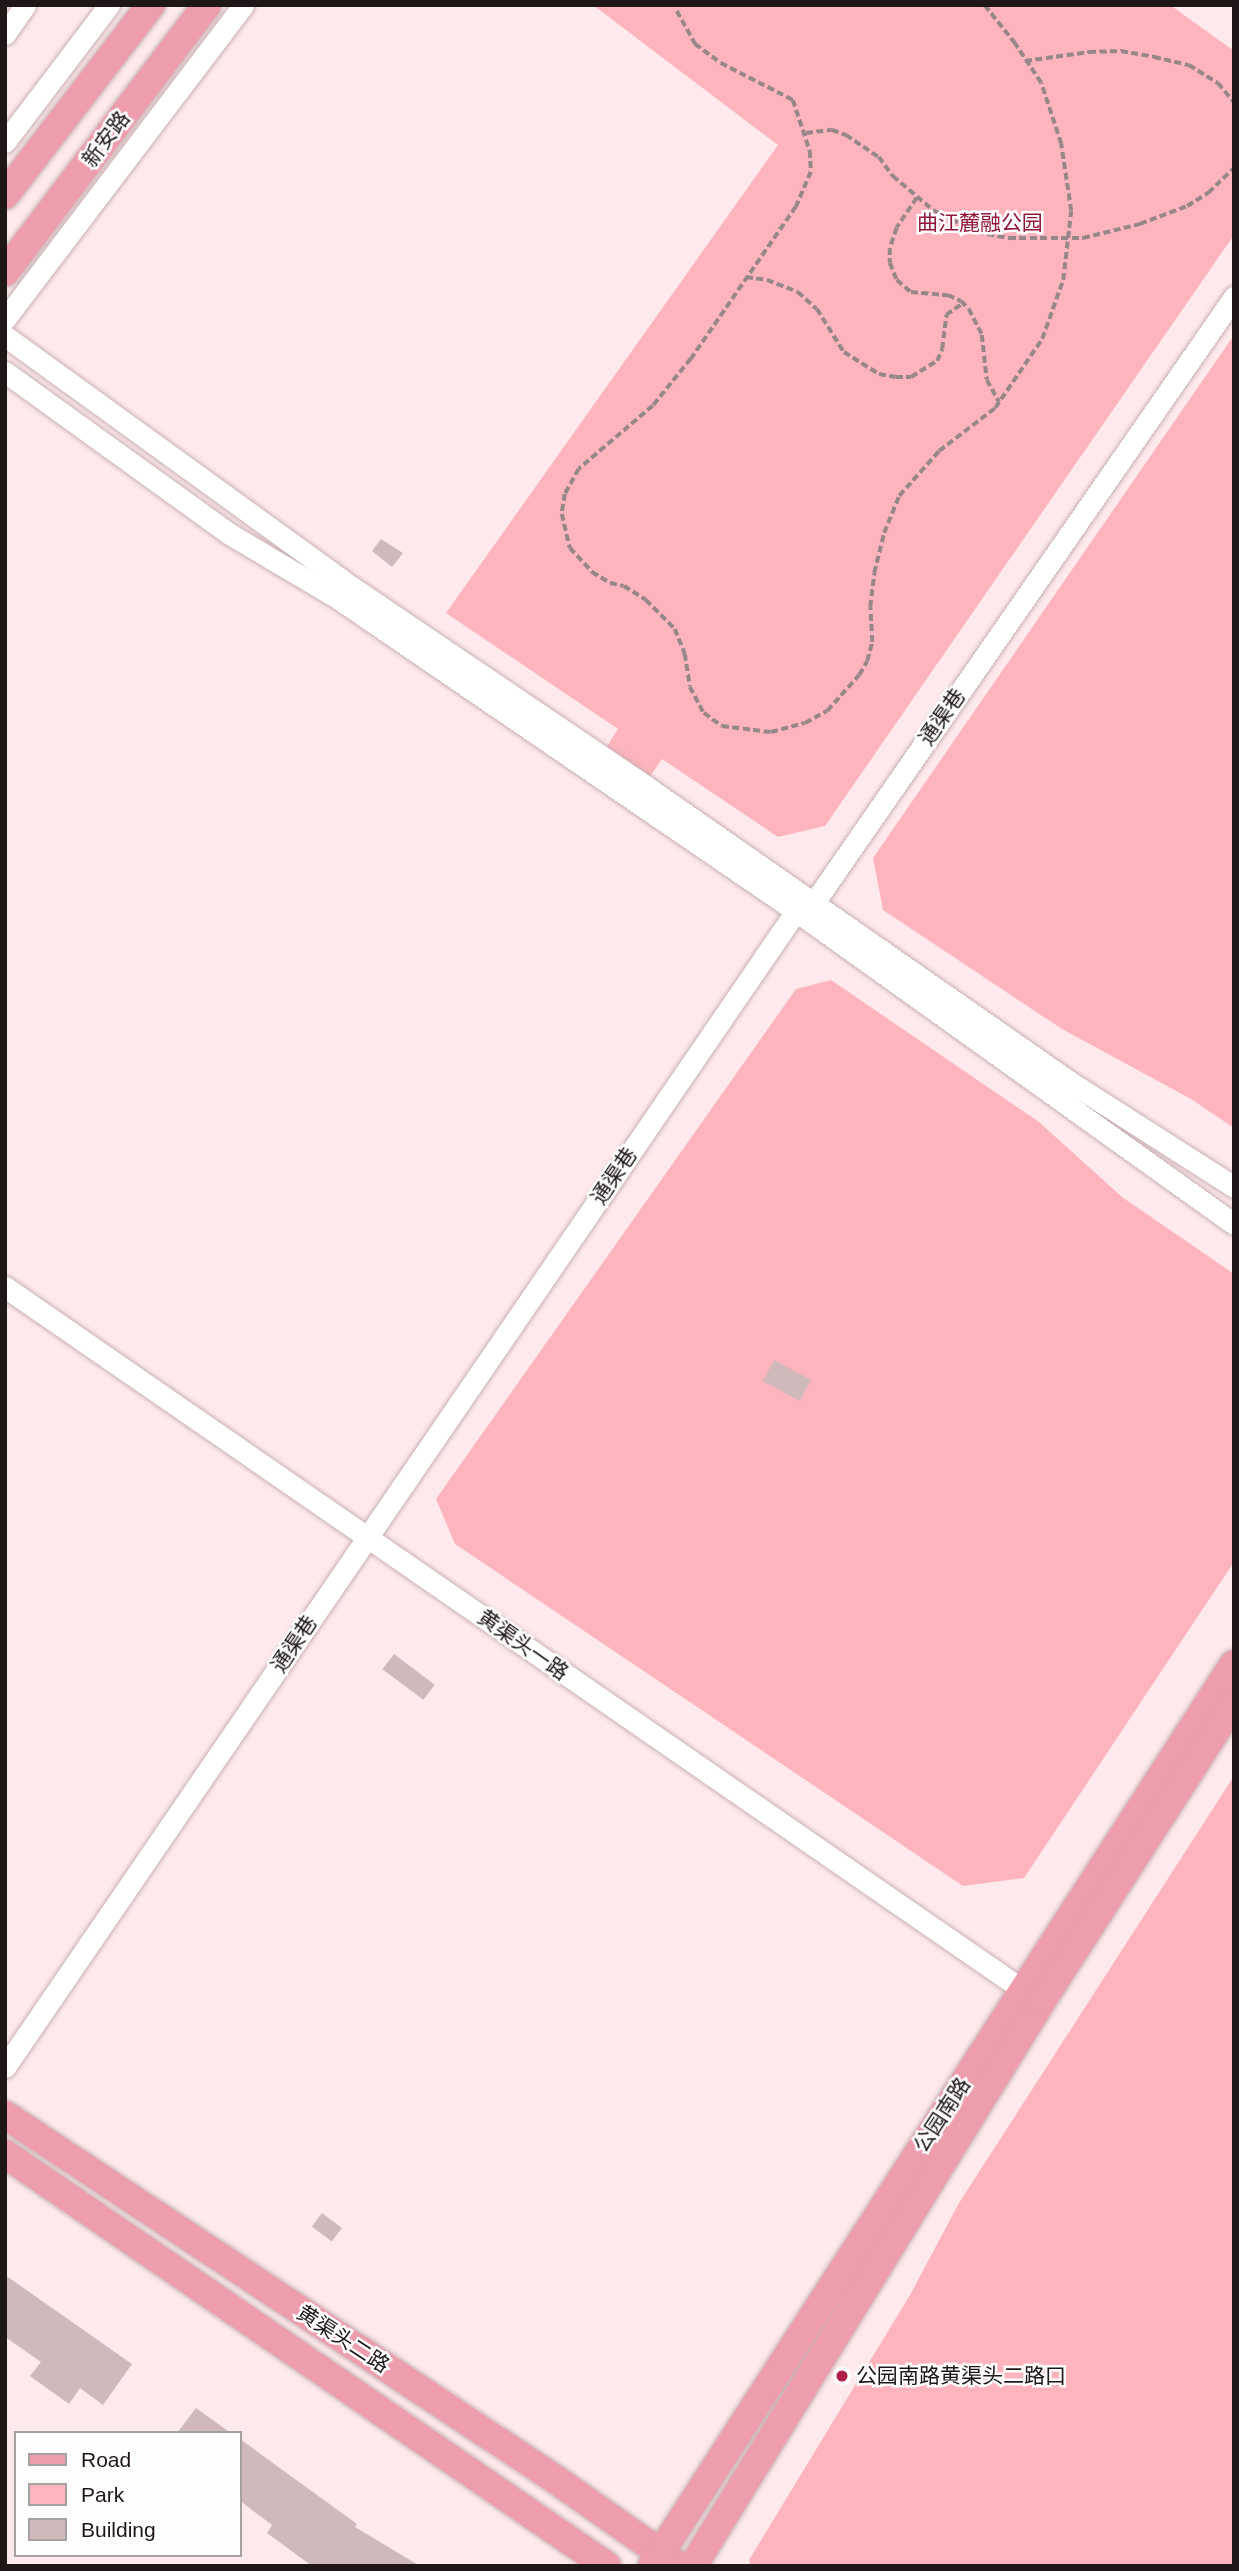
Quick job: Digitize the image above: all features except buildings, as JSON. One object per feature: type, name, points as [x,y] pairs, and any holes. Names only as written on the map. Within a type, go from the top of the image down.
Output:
[{"type":"main road","points":[[5,195],[151,5]]},
{"type":"main road","name":"新安路","points":[[5,272],[207,5]]},
{"type":"main road","name":"公园南路","points":[[693,2566],[1234,1664]]},
{"type":"main road","name":"公园南路","points":[[663,2562],[878,2211],[1032,1997],[1234,1703]]},
{"type":"main road","name":"黄渠头二路","points":[[5,2115],[532,2464],[663,2562]]},
{"type":"main road","name":"黄渠头二路","points":[[5,2154],[607,2566]]},
{"type":"street","points":[[5,34],[25,5]]},
{"type":"street","points":[[5,142],[109,5]]},
{"type":"street","points":[[5,319],[243,5]]},
{"type":"street","name":"通渠巷","points":[[5,2067],[367,1537],[1234,297]]},
{"type":"street","points":[[5,336],[343,581],[644,785],[805,908],[1234,1224]]},
{"type":"street","points":[[5,372],[228,533],[339,598],[805,908],[1234,1187]]},
{"type":"street","name":"黄渠头一路","points":[[5,1287],[1032,1997]]},
{"type":"path","points":[[677,11],[695,44],[721,63],[793,100],[806,133],[811,172],[796,207],[668,390],[643,415],[579,469],[565,495],[562,514],[570,548],[592,572],[610,583],[624,586],[646,600],[675,629],[696,702],[704,713],[722,726],[750,731],[788,728],[827,711],[845,694],[867,661],[872,642],[873,580],[884,533],[899,496],[939,451],[999,402],[1042,339],[1063,280],[1069,236],[1070,191],[1061,145],[1041,83],[984,5]]},
{"type":"path","points":[[1026,61],[1111,51],[1154,57],[1189,65],[1218,83],[1234,102]]},
{"type":"path","points":[[806,133],[832,130],[864,145],[917,198],[950,220],[977,232],[1009,239],[1101,235],[1162,217],[1208,193],[1234,168]]},
{"type":"path","points":[[917,198],[897,228],[890,248],[890,263],[897,280],[911,292],[948,295],[964,303],[976,319],[982,335],[984,366],[999,402]]},
{"type":"path","points":[[746,277],[767,280],[798,292],[817,309],[844,352],[879,374],[897,377],[911,377],[937,361],[942,349],[946,314],[964,303]]},
{"type":"green space","name":"曲江麓融公园","points":[[593,5],[1170,5],[1234,51],[1234,235],[825,826],[778,837],[662,759],[644,785],[601,756],[618,729],[446,613],[778,145]]},
{"type":"green space","points":[[1234,335],[1234,1128],[1191,1099],[1062,1029],[883,910],[873,858]]},
{"type":"green space","points":[[831,980],[1039,1122],[1122,1197],[1234,1274],[1234,1562],[1024,1878],[963,1886],[455,1544],[436,1499],[796,989]]},
{"type":"green space","points":[[1234,1776],[1234,2566],[751,2566],[749,2560],[910,2295],[959,2203]]},
{"type":"place","name":"公园南路黄渠头二路口","points":[[842,2376]]}]
